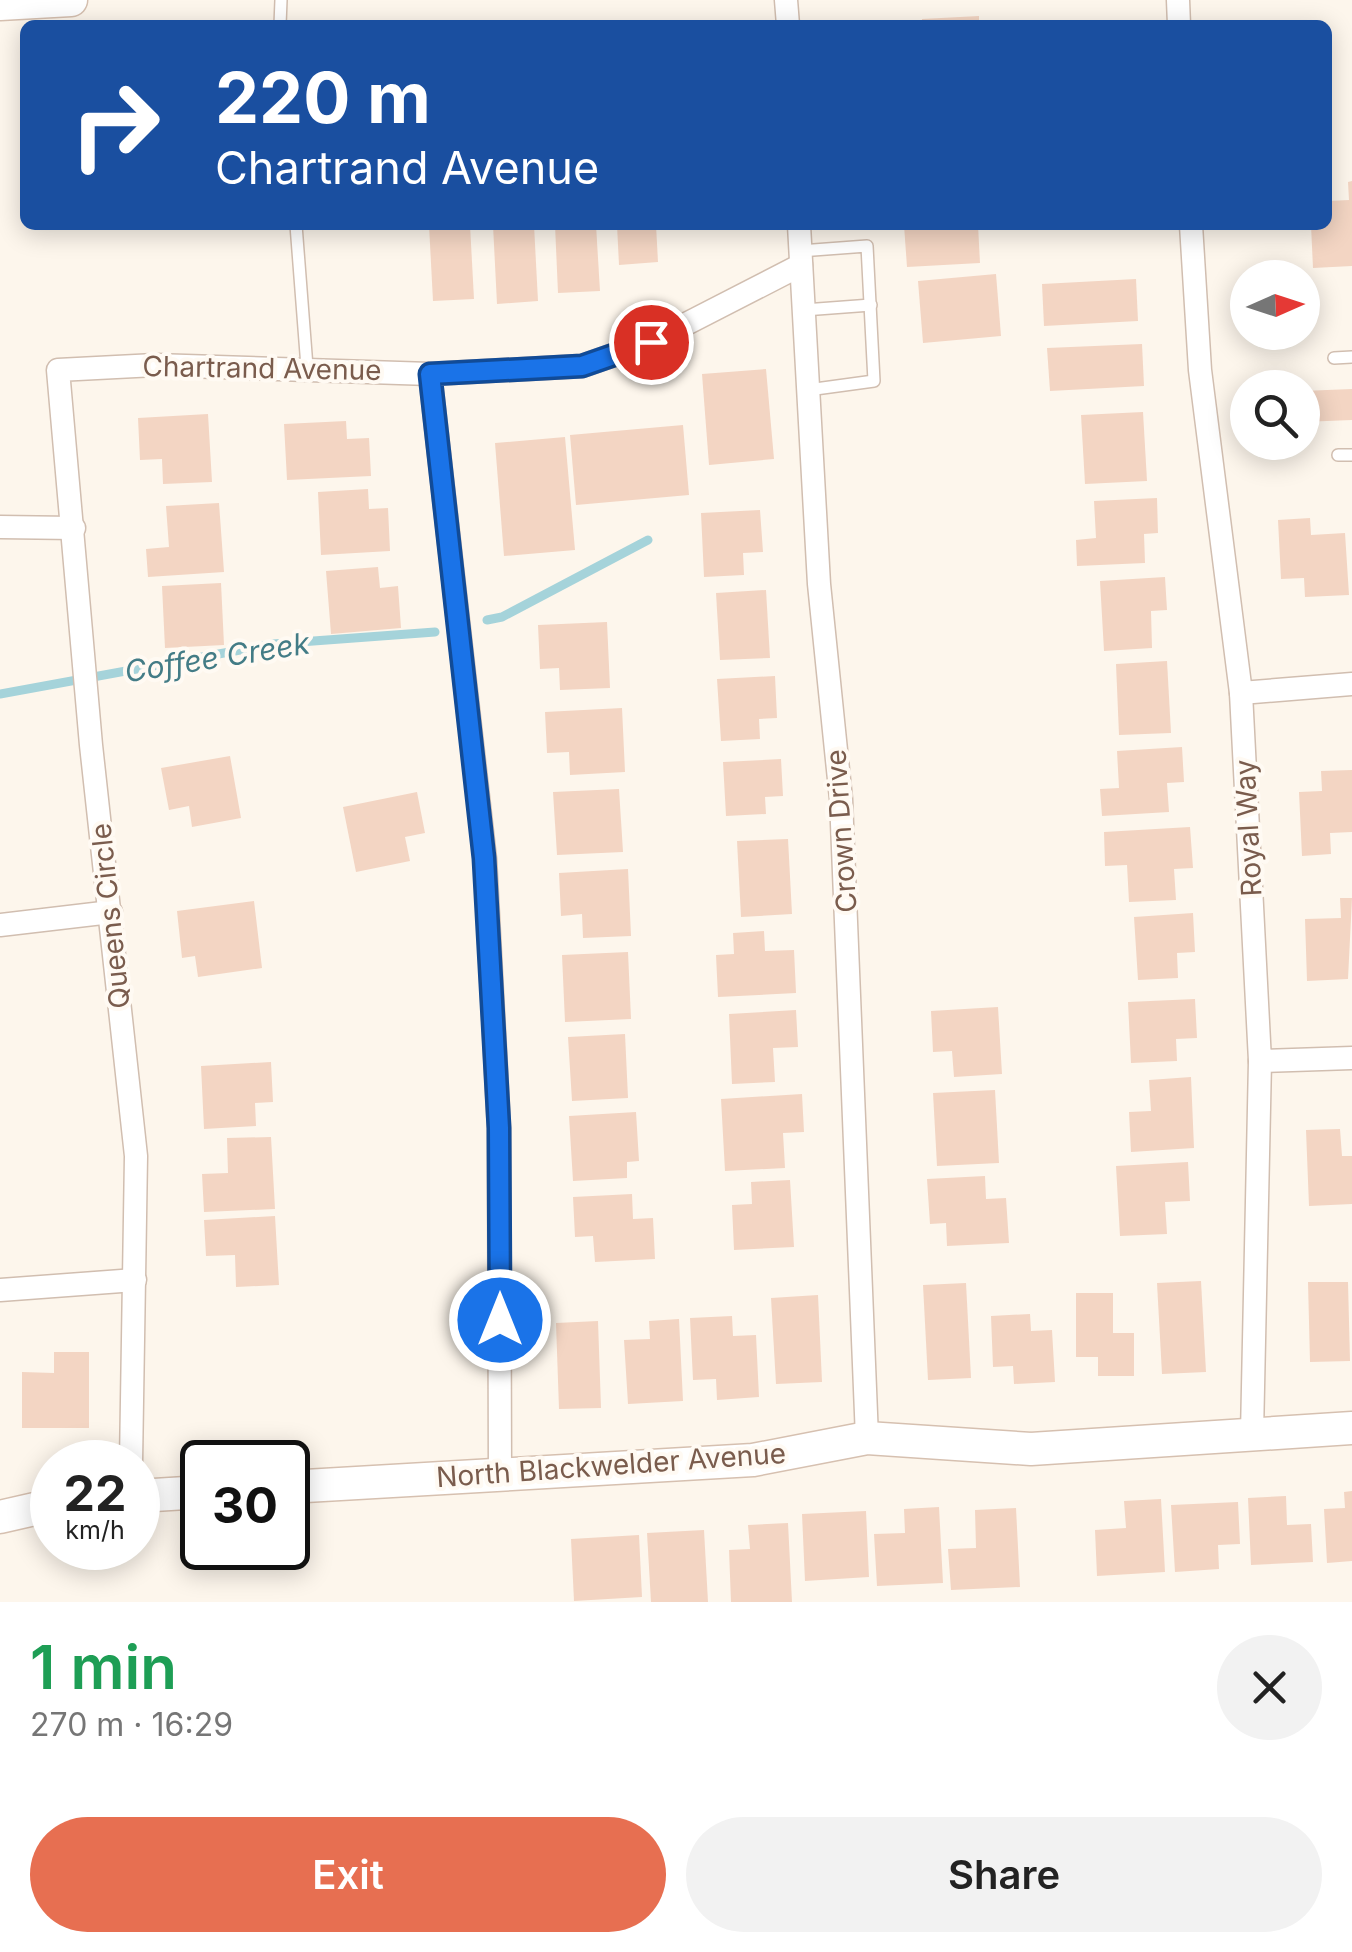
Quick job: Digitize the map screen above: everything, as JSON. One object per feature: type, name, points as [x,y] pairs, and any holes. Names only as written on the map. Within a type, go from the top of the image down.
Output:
[{"type":"street","points":[[0,4],[71,0]]},
{"type":"street","name":"Crown Drive","points":[[799,230],[820,584],[841,799],[868,1438]]},
{"type":"street","name":"Royal Way","points":[[1191,230],[1200,370],[1241,693],[1260,1062],[1252,1434]]},
{"type":"street","name":"Chartrand Avenue","points":[[58,370],[155,365],[430,374],[582,366],[651,342],[801,258]]},
{"type":"street","name":"Queens Circle","points":[[58,370],[136,1156],[132,1440]]},
{"type":"street","points":[[430,374],[484,858],[499,1128],[500,1474]]},
{"type":"street","points":[[0,527],[74,528]]},
{"type":"street","points":[[1241,693],[1352,684]]},
{"type":"street","points":[[0,925],[110,912]]},
{"type":"street","points":[[1260,1062],[1352,1058]]},
{"type":"street","points":[[0,1290],[135,1280]]},
{"type":"street","name":"North Blackwelder Avenue","points":[[310,1486],[752,1460],[868,1438],[1031,1449],[1352,1428]]},
{"type":"street","points":[[0,1516],[30,1510]]},
{"type":"lane","points":[[296,230],[307,367]]},
{"type":"lane","points":[[801,258],[867,246],[871,305],[874,381],[808,390]]},
{"type":"lane","points":[[804,310],[871,305]]},
{"type":"lane","points":[[1334,358],[1352,358]]},
{"type":"building","points":[[979,16],[979,20],[922,19]]},
{"type":"building","points":[[1352,181],[1352,266],[1320,268],[1320,260],[1313,260],[1311,230],[1332,230],[1332,201],[1349,200],[1348,182]]},
{"type":"building","points":[[429,230],[470,230],[474,299],[433,301]]},
{"type":"building","points":[[493,230],[534,230],[538,301],[497,304]]},
{"type":"building","points":[[555,230],[596,230],[600,291],[558,293]]},
{"type":"building","points":[[617,230],[656,230],[658,262],[619,265]]},
{"type":"building","points":[[904,230],[978,230],[980,263],[907,267]]},
{"type":"building","points":[[996,274],[1001,336],[923,343],[918,281]]},
{"type":"building","points":[[1136,279],[1138,321],[1044,326],[1042,284]]},
{"type":"building","points":[[1142,344],[1144,386],[1050,391],[1047,348]]},
{"type":"building","points":[[766,369],[774,459],[709,465],[702,374]]},
{"type":"building","points":[[1352,389],[1352,420],[1320,421],[1320,390]]},
{"type":"building","points":[[1143,412],[1147,481],[1085,484],[1081,415]]},
{"type":"building","points":[[208,414],[212,482],[163,484],[162,459],[140,460],[138,418]]},
{"type":"building","points":[[346,421],[347,439],[369,438],[371,476],[287,480],[284,424]]},
{"type":"building","points":[[683,425],[689,495],[576,505],[570,435]]},
{"type":"building","points":[[565,437],[575,550],[504,556],[495,443]]},
{"type":"building","points":[[368,489],[369,509],[388,508],[390,551],[321,555],[318,492]]},
{"type":"building","points":[[1157,498],[1158,533],[1144,534],[1145,563],[1077,566],[1076,540],[1096,538],[1094,501]]},
{"type":"building","points":[[219,503],[224,572],[148,577],[146,549],[169,547],[166,506]]},
{"type":"building","points":[[760,510],[763,552],[743,553],[744,575],[704,577],[701,513]]},
{"type":"building","points":[[1310,518],[1311,535],[1345,533],[1349,595],[1305,597],[1304,578],[1281,579],[1278,520]]},
{"type":"building","points":[[378,567],[380,588],[398,586],[401,628],[331,634],[326,571]]},
{"type":"building","points":[[1165,577],[1167,610],[1151,611],[1152,648],[1104,651],[1100,581]]},
{"type":"building","points":[[221,583],[224,645],[165,648],[162,586]]},
{"type":"building","points":[[766,590],[770,658],[720,660],[716,593]]},
{"type":"building","points":[[607,622],[610,688],[560,690],[559,668],[540,669],[538,625]]},
{"type":"building","points":[[1167,661],[1171,733],[1119,735],[1116,664]]},
{"type":"building","points":[[775,676],[777,718],[759,719],[760,739],[721,741],[717,679]]},
{"type":"building","points":[[622,708],[625,772],[570,775],[569,752],[547,753],[545,712]]},
{"type":"building","points":[[1182,747],[1184,782],[1167,783],[1169,812],[1102,816],[1100,789],[1119,788],[1117,751]]},
{"type":"building","points":[[230,756],[241,818],[192,827],[189,806],[169,810],[161,768]]},
{"type":"building","points":[[781,759],[783,796],[765,797],[766,814],[726,816],[723,762]]},
{"type":"building","points":[[1352,770],[1352,832],[1330,833],[1331,854],[1302,856],[1299,792],[1322,791],[1321,771]]},
{"type":"building","points":[[619,789],[623,852],[557,855],[553,792]]},
{"type":"building","points":[[417,792],[425,833],[405,837],[410,861],[356,872],[343,807]]},
{"type":"building","points":[[1190,827],[1193,868],[1174,869],[1176,900],[1129,902],[1127,865],[1105,866],[1104,832]]},
{"type":"building","points":[[788,839],[792,914],[741,917],[737,841]]},
{"type":"building","points":[[628,869],[631,936],[583,938],[582,914],[561,916],[559,873]]},
{"type":"building","points":[[1340,898],[1352,898],[1348,979],[1307,981],[1305,919],[1341,918]]},
{"type":"building","points":[[254,901],[262,968],[198,977],[195,956],[182,958],[177,911]]},
{"type":"building","points":[[1193,913],[1195,952],[1177,953],[1178,978],[1138,980],[1134,917]]},
{"type":"building","points":[[764,931],[765,951],[794,950],[796,993],[718,997],[716,955],[734,954],[733,933]]},
{"type":"building","points":[[628,952],[631,1019],[565,1022],[562,955]]},
{"type":"building","points":[[1195,999],[1197,1038],[1176,1039],[1177,1061],[1131,1063],[1128,1002]]},
{"type":"building","points":[[998,1007],[1002,1074],[954,1077],[952,1051],[933,1052],[931,1011]]},
{"type":"building","points":[[796,1010],[798,1047],[773,1048],[775,1082],[732,1084],[729,1014]]},
{"type":"building","points":[[625,1034],[628,1098],[572,1101],[568,1037]]},
{"type":"building","points":[[271,1062],[273,1102],[255,1103],[256,1126],[204,1129],[201,1066]]},
{"type":"building","points":[[1191,1077],[1194,1148],[1131,1152],[1129,1112],[1151,1111],[1149,1080]]},
{"type":"building","points":[[995,1090],[999,1163],[937,1166],[933,1093]]},
{"type":"building","points":[[802,1094],[804,1132],[783,1133],[785,1168],[725,1171],[721,1099]]},
{"type":"building","points":[[636,1112],[639,1161],[627,1162],[627,1178],[573,1181],[569,1116]]},
{"type":"building","points":[[1340,1129],[1342,1156],[1352,1156],[1352,1204],[1309,1206],[1306,1130]]},
{"type":"building","points":[[271,1137],[275,1209],[204,1212],[202,1174],[228,1173],[227,1138]]},
{"type":"building","points":[[1188,1162],[1190,1201],[1165,1202],[1167,1234],[1120,1236],[1116,1166]]},
{"type":"building","points":[[985,1176],[986,1199],[1006,1198],[1009,1243],[947,1246],[946,1223],[930,1224],[927,1179]]},
{"type":"building","points":[[790,1180],[794,1247],[734,1250],[732,1205],[752,1204],[751,1182]]},
{"type":"building","points":[[632,1194],[633,1219],[653,1218],[655,1259],[595,1262],[593,1236],[575,1237],[573,1197]]},
{"type":"building","points":[[275,1216],[279,1285],[236,1287],[235,1255],[206,1256],[204,1220]]},
{"type":"building","points":[[1201,1281],[1206,1372],[1162,1374],[1157,1283]]},
{"type":"building","points":[[1308,1282],[1348,1282],[1350,1361],[1310,1362]]},
{"type":"building","points":[[966,1283],[971,1378],[928,1380],[923,1285]]},
{"type":"building","points":[[1076,1293],[1113,1293],[1113,1333],[1134,1333],[1134,1376],[1098,1376],[1098,1357],[1076,1357]]},
{"type":"building","points":[[818,1295],[822,1382],[776,1384],[771,1298]]},
{"type":"building","points":[[1030,1314],[1031,1331],[1052,1330],[1055,1382],[1014,1384],[1013,1366],[993,1367],[991,1316]]},
{"type":"building","points":[[732,1316],[733,1336],[756,1335],[759,1397],[717,1400],[716,1379],[693,1380],[690,1318]]},
{"type":"building","points":[[679,1319],[683,1401],[628,1404],[624,1340],[650,1339],[649,1321]]},
{"type":"building","points":[[598,1321],[601,1408],[559,1409],[556,1323]]},
{"type":"building","points":[[54,1352],[89,1352],[89,1428],[22,1428],[22,1372],[54,1373]]},
{"type":"building","points":[[1352,1491],[1352,1561],[1327,1563],[1324,1509],[1345,1508],[1344,1492]]},
{"type":"building","points":[[1286,1496],[1287,1525],[1311,1524],[1313,1562],[1251,1565],[1248,1498]]},
{"type":"building","points":[[1161,1499],[1165,1572],[1097,1576],[1095,1530],[1126,1528],[1124,1501]]},
{"type":"building","points":[[1238,1502],[1240,1544],[1218,1545],[1219,1569],[1175,1572],[1171,1505]]},
{"type":"building","points":[[939,1507],[943,1583],[877,1586],[874,1534],[905,1533],[904,1509]]},
{"type":"building","points":[[1016,1508],[1020,1587],[951,1590],[948,1549],[976,1548],[975,1510]]},
{"type":"building","points":[[866,1511],[869,1577],[805,1581],[802,1514]]},
{"type":"building","points":[[788,1523],[792,1602],[731,1602],[729,1550],[750,1549],[748,1525]]},
{"type":"building","points":[[704,1530],[708,1602],[651,1602],[647,1533]]},
{"type":"building","points":[[639,1535],[642,1597],[574,1601],[571,1539]]},
{"type":"waterway","name":"Coffee Creek","points":[[487,620],[502,617],[648,540]]},
{"type":"waterway","name":"Coffee Creek","points":[[0,694],[273,644],[435,632]]},
{"type":"route","points":[[500,1320],[499,1128],[484,858],[430,374],[540,372],[582,366],[651,342]]}]
